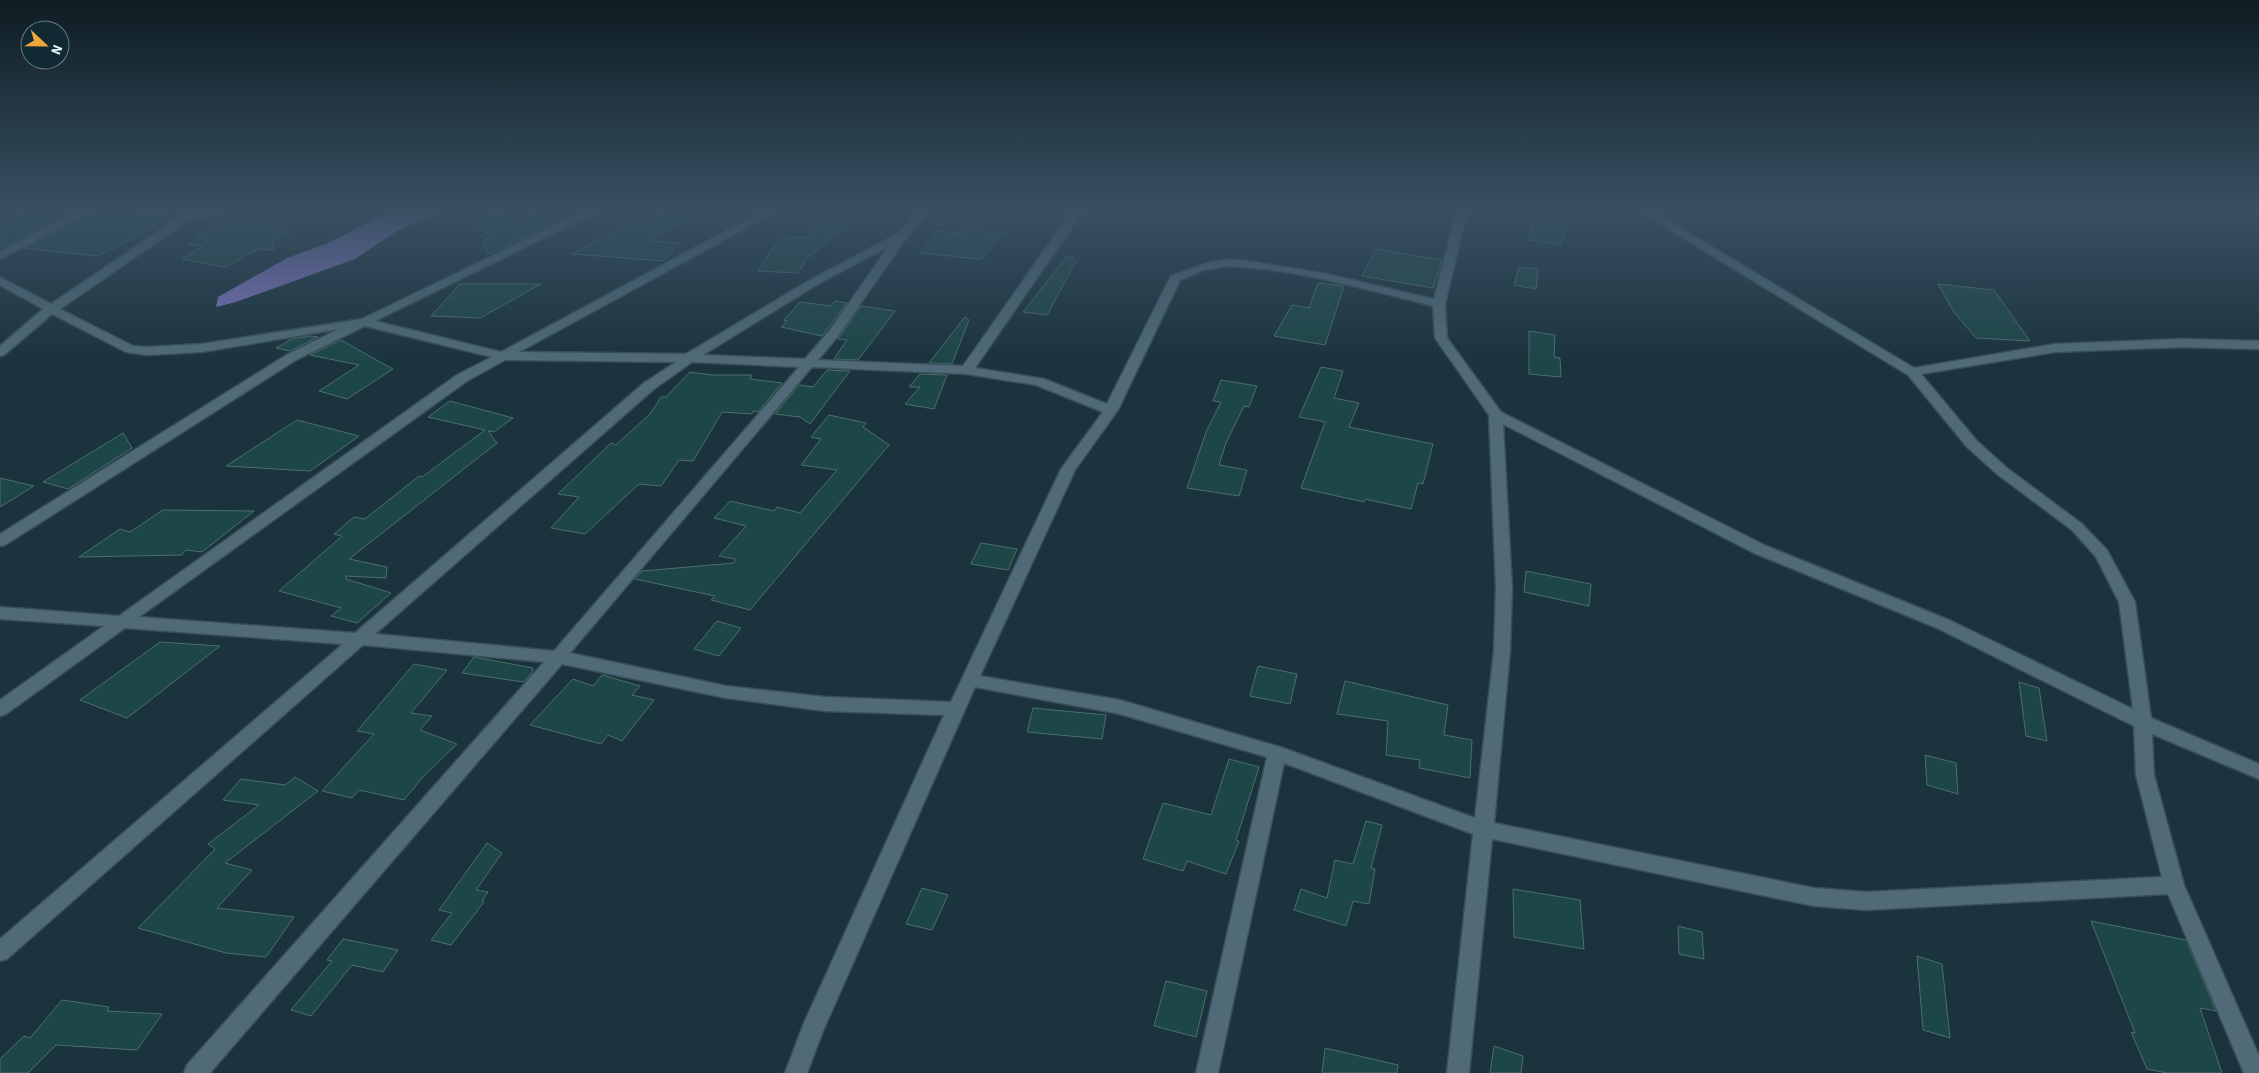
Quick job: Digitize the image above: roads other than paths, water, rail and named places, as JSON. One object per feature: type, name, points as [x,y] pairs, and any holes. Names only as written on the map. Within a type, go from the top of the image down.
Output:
[{"type":"street","points":[[0,352],[52,309],[122,261]]},
{"type":"street","points":[[0,541],[292,357],[490,261]]},
{"type":"street","points":[[0,710],[462,378],[679,261]]},
{"type":"street","points":[[0,952],[362,639],[649,386],[689,358],[814,282],[854,261]]},
{"type":"street","points":[[194,1073],[558,657],[808,364],[834,333],[885,261]]},
{"type":"street","points":[[967,370],[1043,261]]},
{"type":"street","points":[[1450,261],[1439,304],[1441,338],[1496,415],[1759,549],[1943,624],[2143,722],[2259,772]]},
{"type":"street","points":[[1727,261],[1912,372],[1972,444],[2002,471],[2077,527],[2102,554],[2127,602],[2143,722],[2145,775],[2174,884],[2255,1073]]},
{"type":"street","points":[[796,1073],[812,1030],[969,680],[1068,469],[1111,410],[1175,278],[1188,271],[1224,263],[1243,264],[1327,277],[1439,304]]},
{"type":"street","points":[[0,280],[130,349],[147,351],[202,348],[363,322],[504,356],[689,358],[967,370],[1038,382],[1111,410]]},
{"type":"street","points":[[1912,372],[2055,348],[2181,343],[2259,345]]},
{"type":"street","points":[[1458,1073],[1502,651],[1504,597],[1496,415]]},
{"type":"street","points":[[0,613],[362,639],[558,657],[726,692],[825,704],[956,709]]},
{"type":"street","points":[[969,680],[1120,707],[1277,753],[1483,828],[1814,897],[1866,901],[2174,884]]},
{"type":"street","points":[[1207,1073],[1277,753]]}]
